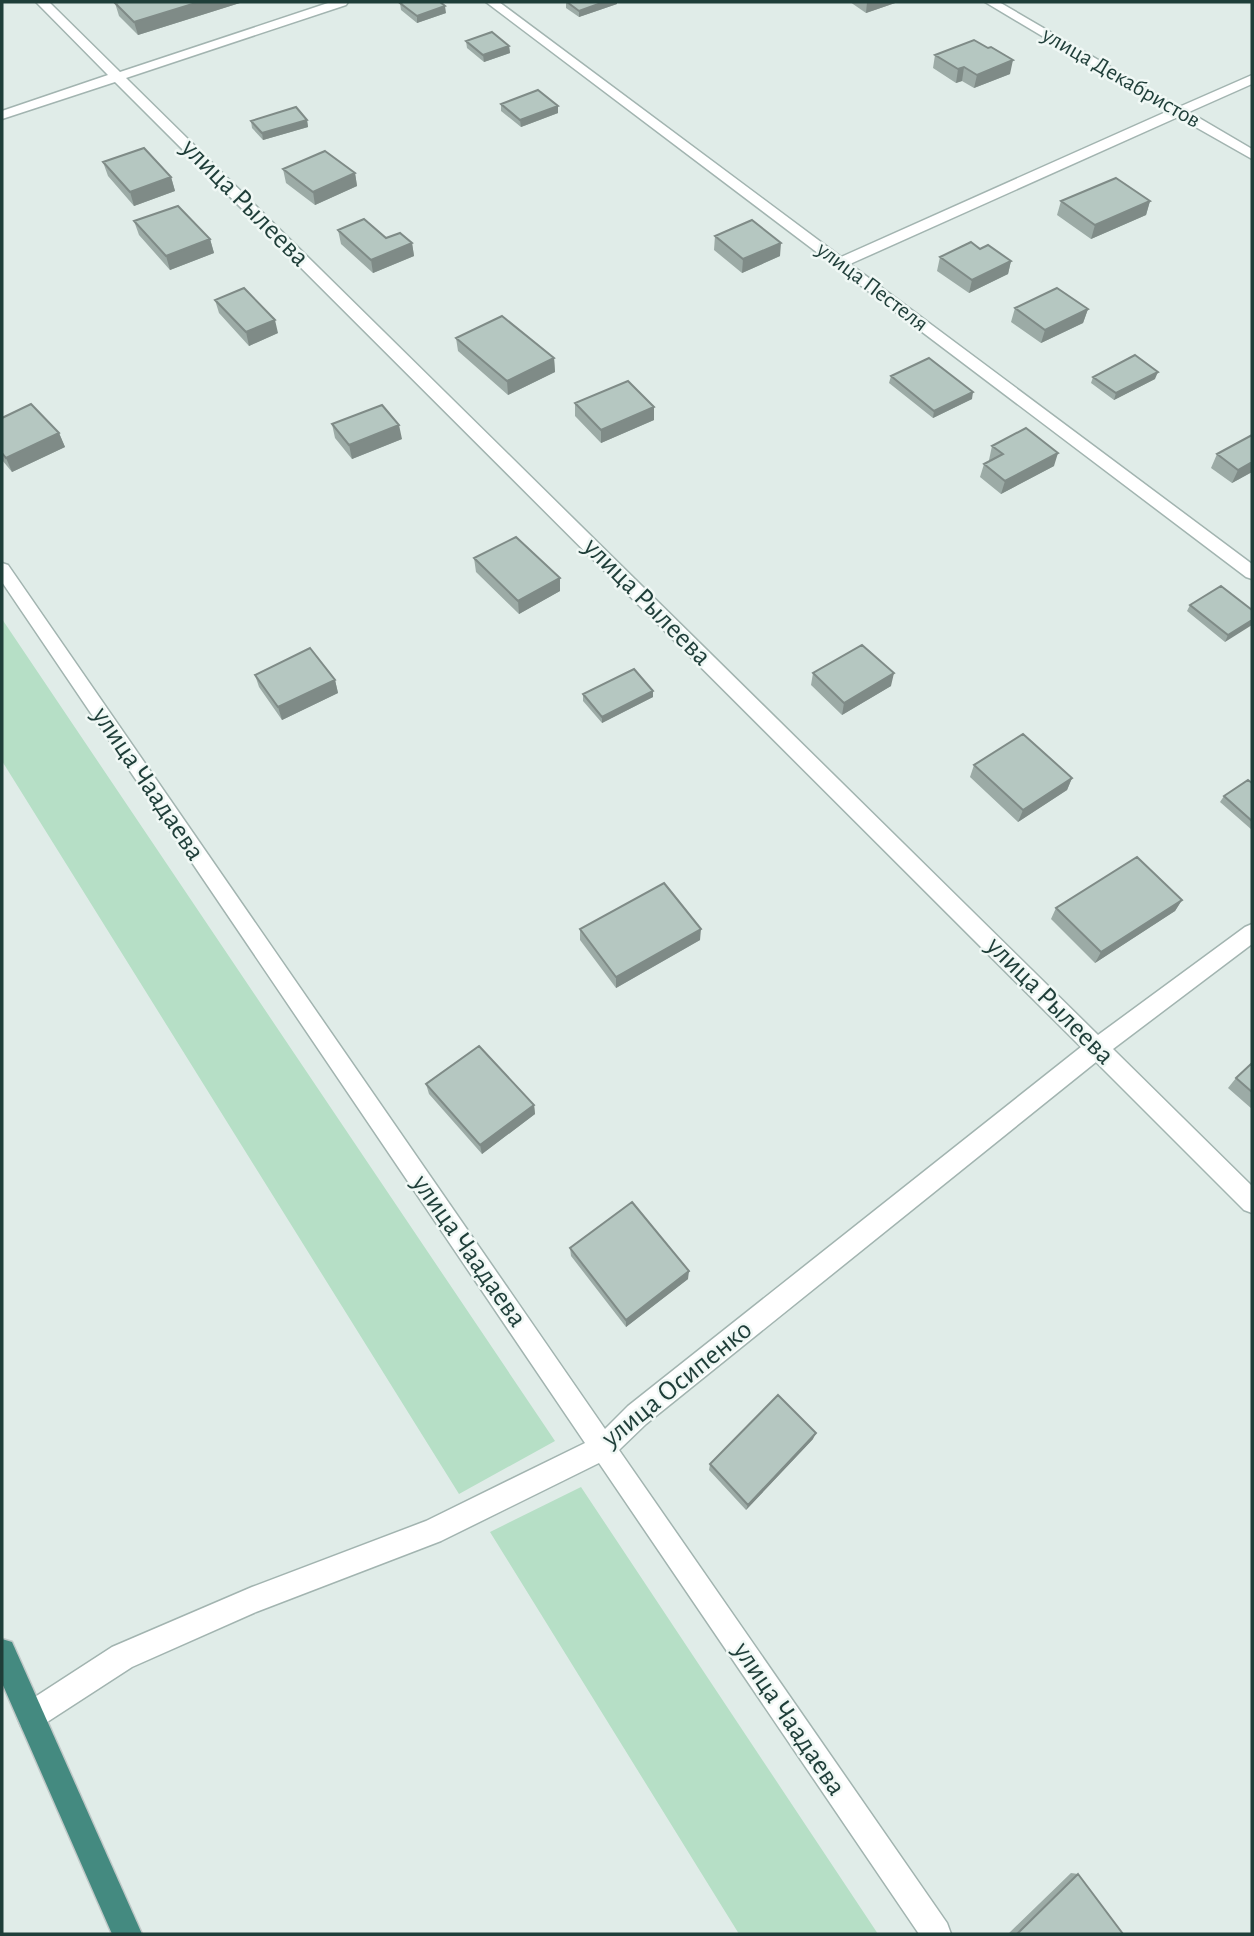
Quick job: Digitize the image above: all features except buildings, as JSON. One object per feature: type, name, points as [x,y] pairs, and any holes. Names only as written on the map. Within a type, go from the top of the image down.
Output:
[{"type":"highway","points":[[2,1652],[127,1934]]},
{"type":"street","name":"улица Рылеева","points":[[42,2],[1252,1202]]},
{"type":"street","points":[[2,115],[342,2]]},
{"type":"street","name":"улица Пестеля","points":[[492,2],[1252,573]]},
{"type":"street","name":"улица Декабристов","points":[[991,2],[1252,155]]},
{"type":"street","points":[[840,263],[1252,79]]},
{"type":"street","name":"улица Чаадаева","points":[[2,569],[936,1934]]},
{"type":"street","name":"улица Осипенко","points":[[31,1716],[122,1657],[252,1600],[432,1532],[604,1447],[637,1415],[1097,1048],[1252,933]]},
{"type":"green space","points":[[2,619],[555,1441],[459,1494],[2,761]]},
{"type":"green space","points":[[581,1487],[878,1934],[739,1934],[490,1532]]}]
